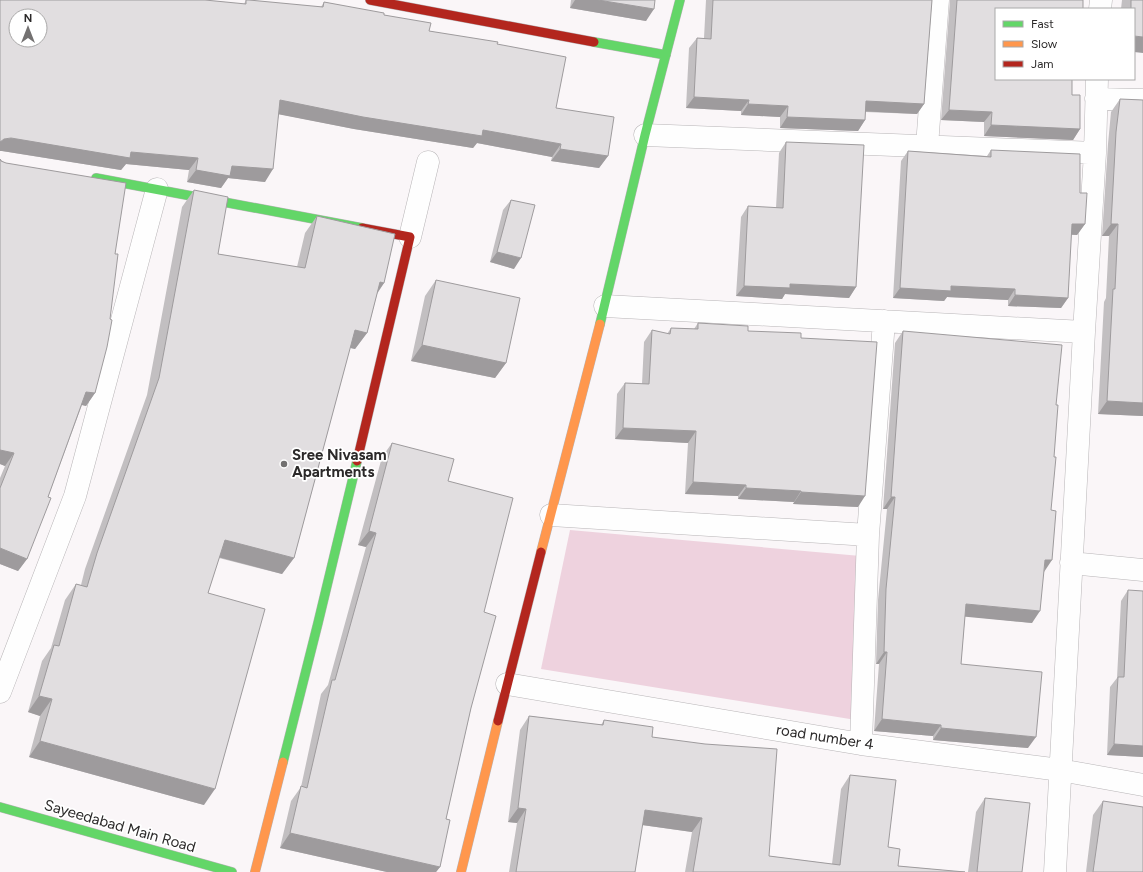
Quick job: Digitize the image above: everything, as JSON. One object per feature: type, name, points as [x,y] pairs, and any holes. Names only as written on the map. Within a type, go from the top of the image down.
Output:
[{"type":"street","points":[[370,0],[666,55]]},
{"type":"street","points":[[461,872],[507,684],[605,306],[645,135],[680,0]]},
{"type":"street","points":[[926,146],[938,0]]},
{"type":"street","points":[[1055,872],[1095,153],[1096,89],[1143,100]]},
{"type":"street","points":[[645,135],[1095,153]]},
{"type":"street","points":[[255,872],[320,615],[428,162]]},
{"type":"street","points":[[86,177],[157,188],[410,237]]},
{"type":"street","points":[[0,692],[75,496],[157,188]]},
{"type":"street","points":[[605,306],[1084,332]]},
{"type":"street","points":[[861,744],[868,535],[884,321]]},
{"type":"street","points":[[551,515],[868,535]]},
{"type":"street","points":[[1071,563],[1143,570]]},
{"type":"street","name":"road number 4","points":[[507,684],[861,744],[1060,770],[1143,785]]},
{"type":"street","name":"Sayeedabad Main Road","points":[[0,807],[232,872]]},
{"type":"shaded area","points":[[570,530],[872,557],[856,720],[541,669]]},
{"type":"building","points":[[0,0],[205,0],[246,4],[246,0],[249,0],[323,7],[324,2],[384,13],[384,15],[431,23],[429,31],[498,42],[497,44],[566,57],[556,108],[614,117],[608,156],[560,149],[561,144],[483,130],[482,136],[363,117],[280,100],[273,169],[232,166],[230,176],[196,170],[198,158],[131,152],[130,158],[11,138],[4,139],[0,142]]},
{"type":"building","points":[[598,0],[655,0],[654,9]]},
{"type":"building","points":[[713,0],[932,0],[924,104],[866,101],[865,120],[787,117],[788,106],[748,104],[749,100],[694,97],[697,38],[711,39]]},
{"type":"building","points":[[957,0],[1083,0],[1083,8],[995,8],[995,80],[1072,80],[1072,95],[1080,95],[1080,129],[991,125],[992,112],[949,110]]},
{"type":"building","points":[[1131,0],[1143,0],[1143,37],[1135,36],[1135,8],[1131,8]]},
{"type":"building","points":[[1120,99],[1143,100],[1143,403],[1107,401],[1118,224],[1111,224],[1116,132]]},
{"type":"building","points":[[786,142],[864,145],[856,287],[790,284],[790,288],[744,286],[748,206],[783,208]]},
{"type":"building","points":[[991,150],[1080,154],[1080,193],[1087,193],[1085,224],[1072,224],[1068,298],[1015,295],[1015,289],[951,286],[951,291],[900,288],[908,151],[991,157]]},
{"type":"building","points":[[0,159],[6,163],[126,183],[115,254],[118,254],[110,319],[112,320],[107,347],[95,393],[86,392],[48,497],[51,498],[27,559],[0,548],[0,488],[14,453],[0,450]]},
{"type":"building","points":[[194,190],[228,197],[218,254],[305,268],[317,216],[395,234],[384,283],[380,282],[367,333],[355,330],[294,558],[225,540],[208,593],[265,609],[215,789],[40,741],[52,699],[39,696],[54,645],[59,646],[76,584],[87,587],[97,553],[159,378]]},
{"type":"building","points":[[511,200],[535,205],[521,258],[497,252]]},
{"type":"building","points":[[436,280],[520,298],[506,363],[422,345]]},
{"type":"building","points":[[698,323],[748,326],[748,331],[801,333],[801,338],[877,342],[865,496],[746,488],[746,485],[693,482],[696,431],[623,428],[625,383],[649,384],[652,330],[670,334],[671,328],[698,329]]},
{"type":"building","points":[[903,331],[1062,345],[1056,405],[1058,405],[1054,457],[1056,457],[1051,510],[1056,511],[1052,560],[1045,560],[1040,611],[966,604],[961,664],[1042,672],[1036,737],[941,728],[941,725],[882,719],[887,652],[884,652],[886,589],[895,497],[891,497]]},
{"type":"building","points":[[392,443],[454,459],[448,481],[513,498],[484,612],[496,616],[471,708],[446,819],[450,820],[440,867],[290,833],[301,786],[307,788],[332,680],[335,680],[376,533],[369,531]]},
{"type":"building","points":[[1128,590],[1143,591],[1143,746],[1114,744],[1118,677],[1124,677]]},
{"type":"building","points":[[529,716],[603,725],[604,720],[653,727],[652,737],[705,744],[777,749],[769,856],[840,865],[850,775],[896,780],[888,847],[900,849],[898,866],[965,872],[693,872],[702,818],[645,810],[635,872],[516,872],[526,809],[518,808]]},
{"type":"building","points":[[985,798],[1030,803],[1022,872],[977,872]]},
{"type":"building","points":[[1103,801],[1143,807],[1143,872],[1093,872]]},
{"type":"traffic: fast","points":[[600,324],[645,135],[680,0]]},
{"type":"traffic: fast","points":[[594,42],[666,55]]},
{"type":"traffic: fast","points":[[96,178],[362,228]]},
{"type":"traffic: fast","points":[[283,762],[357,461]]},
{"type":"traffic: fast","points":[[0,807],[232,872]]},
{"type":"traffic: slow","points":[[541,552],[600,324]]},
{"type":"traffic: slow","points":[[461,872],[498,721]]},
{"type":"traffic: slow","points":[[255,872],[283,762]]},
{"type":"traffic: jam","points":[[370,0],[594,42]]},
{"type":"traffic: jam","points":[[357,461],[410,237],[362,228]]},
{"type":"traffic: jam","points":[[498,721],[541,552]]},
{"type":"place","name":"Sree Nivasam Apartments","points":[[284,464]]}]
